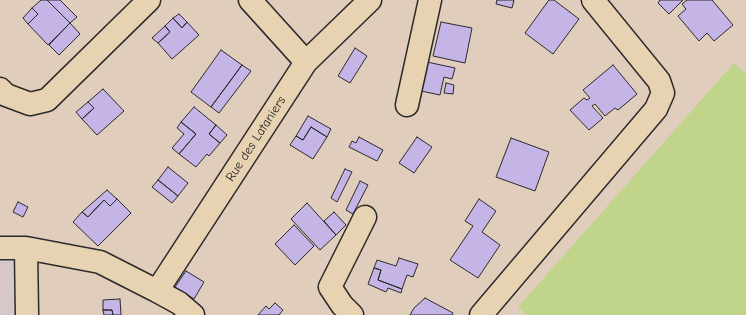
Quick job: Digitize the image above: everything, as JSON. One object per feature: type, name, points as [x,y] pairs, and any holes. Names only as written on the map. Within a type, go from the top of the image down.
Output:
[{"type":"street","points":[[0,89],[6,95],[30,104],[48,100],[149,0]]},
{"type":"street","points":[[250,0],[306,62]]},
{"type":"street","name":"Rue des Lataniers","points":[[157,291],[306,62],[370,0]]},
{"type":"street","points":[[407,105],[430,0]]},
{"type":"street","points":[[481,315],[656,109],[663,94],[659,81],[593,0]]},
{"type":"street","points":[[352,315],[342,305],[330,287],[365,217]]},
{"type":"street","points":[[0,248],[26,248],[100,262],[157,291],[183,311]]},
{"type":"street","points":[[26,248],[27,315]]},
{"type":"shaded area","points":[[19,257],[19,315],[0,315],[0,259]]},
{"type":"green space","points":[[734,63],[746,74],[746,315],[527,315],[518,307]]},
{"type":"building","points":[[41,0],[47,0],[70,23],[48,45],[28,24],[38,14],[32,8]]},
{"type":"building","points":[[47,0],[60,0],[77,17],[70,23]]},
{"type":"building","points":[[497,0],[514,0],[512,8],[496,4]]},
{"type":"building","points":[[549,0],[554,0],[579,19],[553,54],[525,33]]},
{"type":"building","points":[[660,0],[683,0],[669,14],[658,3]]},
{"type":"building","points":[[687,0],[712,0],[733,25],[714,41],[707,33],[699,41],[678,16],[686,9],[682,4]]},
{"type":"building","points":[[32,8],[38,14],[28,24],[23,18]]},
{"type":"building","points":[[179,14],[187,22],[182,28],[173,18]]},
{"type":"building","points":[[173,18],[182,28],[187,22],[199,35],[172,59],[158,43],[170,32],[165,26]]},
{"type":"building","points":[[441,22],[472,28],[465,63],[433,56]]},
{"type":"building","points":[[70,23],[80,34],[59,55],[49,45]]},
{"type":"building","points":[[165,26],[170,32],[158,43],[152,38]]},
{"type":"building","points":[[355,48],[367,56],[350,83],[338,76]]},
{"type":"building","points":[[221,50],[242,65],[211,107],[191,92]]},
{"type":"building","points":[[427,62],[455,68],[452,79],[444,77],[440,95],[421,91]]},
{"type":"building","points":[[242,65],[251,71],[219,113],[211,107]]},
{"type":"building","points":[[613,65],[637,94],[618,110],[615,108],[605,116],[595,104],[592,106],[603,118],[589,130],[570,110],[584,98],[587,100],[590,98],[583,90]]},
{"type":"building","points":[[446,83],[454,85],[453,94],[444,93]]},
{"type":"building","points":[[103,89],[124,111],[97,135],[82,119],[94,108],[88,102]]},
{"type":"building","points":[[88,102],[94,108],[82,119],[76,112]]},
{"type":"building","points":[[194,107],[216,125],[209,134],[220,143],[209,156],[207,154],[196,167],[179,154],[196,134],[181,122]]},
{"type":"building","points":[[308,116],[331,129],[327,137],[311,127],[303,140],[296,136]]},
{"type":"building","points":[[181,122],[196,134],[179,154],[172,148],[184,134],[177,128]]},
{"type":"building","points":[[216,125],[227,135],[220,143],[209,134]]},
{"type":"building","points":[[311,127],[327,137],[313,159],[290,145],[296,136],[303,140]]},
{"type":"building","points":[[359,137],[383,150],[377,161],[349,147],[352,141],[356,143]]},
{"type":"building","points":[[417,137],[432,147],[414,173],[399,163]]},
{"type":"building","points":[[511,138],[549,152],[535,191],[496,177]]},
{"type":"building","points":[[168,167],[188,183],[178,196],[158,180]]},
{"type":"building","points":[[345,169],[352,172],[337,202],[331,198]]},
{"type":"building","points":[[158,180],[178,196],[172,203],[152,187]]},
{"type":"building","points":[[360,181],[368,185],[353,214],[346,210]]},
{"type":"building","points":[[107,190],[117,199],[110,206],[104,200],[88,217],[82,212]]},
{"type":"building","points":[[117,199],[131,213],[98,246],[73,222],[82,212],[88,217],[104,200],[110,206]]},
{"type":"building","points":[[479,199],[496,211],[482,232],[500,245],[478,278],[450,260],[473,226],[465,221]]},
{"type":"building","points":[[18,202],[28,207],[23,217],[13,212]]},
{"type":"building","points":[[307,203],[336,235],[320,250],[291,219]]},
{"type":"building","points":[[334,212],[346,225],[336,235],[324,221]]},
{"type":"building","points":[[294,225],[314,246],[295,265],[275,244]]},
{"type":"building","points":[[399,258],[418,264],[413,277],[407,275],[402,289],[378,280],[381,270],[374,268],[377,260],[396,266]]},
{"type":"building","points":[[374,268],[381,270],[378,280],[402,289],[401,293],[388,288],[386,292],[368,284]]},
{"type":"building","points":[[186,271],[204,282],[194,299],[175,287]]},
{"type":"building","points":[[425,298],[453,313],[452,315],[410,315],[414,308]]},
{"type":"building","points":[[120,299],[121,315],[113,315],[112,310],[103,310],[103,300]]},
{"type":"building","points":[[275,303],[283,310],[279,315],[258,315],[266,306],[269,309]]},
{"type":"building","points":[[103,310],[112,310],[113,315],[104,315]]}]
